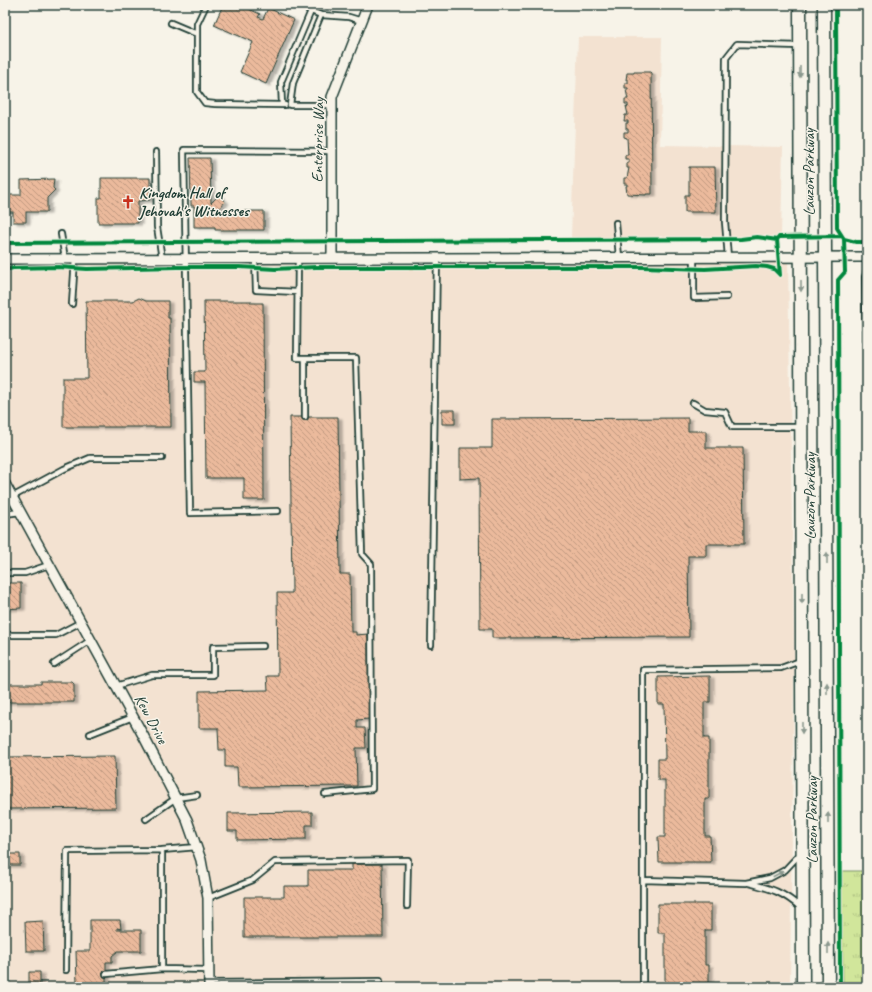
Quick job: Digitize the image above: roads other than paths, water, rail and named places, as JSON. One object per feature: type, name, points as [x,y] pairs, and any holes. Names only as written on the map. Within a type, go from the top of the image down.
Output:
[{"type":"main road","name":"Lauzon Parkway","points":[[800,5],[803,987]]},
{"type":"main road","name":"Lauzon Parkway","points":[[824,5],[828,987]]},
{"type":"street","name":"Enterprise Way","points":[[332,258],[332,96],[368,5]]},
{"type":"street","points":[[5,259],[867,257]]},
{"type":"street","name":"Kew Drive","points":[[5,484],[133,717],[187,820],[201,860],[208,898],[209,985]]},
{"type":"lane","points":[[206,5],[197,24],[197,92],[205,103],[332,105]]},
{"type":"lane","points":[[299,5],[321,16],[349,17],[362,21]]},
{"type":"lane","points":[[282,105],[281,82],[311,11]]},
{"type":"lane","points":[[290,105],[293,83],[321,16]]},
{"type":"lane","points":[[171,23],[197,34]]},
{"type":"lane","points":[[728,257],[725,222],[726,58],[737,44],[800,46]]},
{"type":"lane","points":[[278,511],[190,512],[184,150],[332,151]]},
{"type":"lane","points":[[156,152],[157,227],[162,259]]},
{"type":"lane","points":[[616,223],[619,257]]},
{"type":"lane","points":[[61,234],[70,259],[72,304]]},
{"type":"lane","points":[[694,257],[694,298],[727,297]]},
{"type":"lane","points":[[255,258],[256,290],[297,292]]},
{"type":"lane","points":[[298,258],[297,358],[356,358],[362,554],[371,564],[372,789],[325,794]]},
{"type":"lane","points":[[431,645],[437,258]]},
{"type":"lane","points":[[866,351],[865,283],[867,270]]},
{"type":"lane","points":[[304,358],[304,417]]},
{"type":"lane","points":[[693,403],[705,410],[725,412],[732,427],[801,427]]},
{"type":"lane","points":[[12,497],[64,469],[90,458],[162,458]]},
{"type":"lane","points":[[5,514],[20,512]]},
{"type":"lane","points":[[5,573],[26,573],[49,564]]},
{"type":"lane","points":[[5,635],[56,635],[81,622]]},
{"type":"lane","points":[[54,664],[90,640]]},
{"type":"lane","points":[[116,686],[152,675],[213,675],[212,647],[263,646]]},
{"type":"lane","points":[[643,987],[644,670],[781,668],[802,660]]},
{"type":"lane","points":[[90,734],[133,717]]},
{"type":"lane","points":[[146,819],[176,798],[196,795]]},
{"type":"lane","points":[[66,970],[67,851],[162,850],[197,847]]},
{"type":"lane","points":[[162,850],[162,969]]},
{"type":"lane","points":[[746,883],[770,878],[785,870],[803,851]]},
{"type":"lane","points":[[208,898],[253,880],[275,862],[408,860],[407,906]]},
{"type":"lane","points":[[643,880],[746,883],[772,889],[790,897],[803,909]]},
{"type":"lane","points":[[106,974],[162,969],[209,970]]},
{"type":"lane","points":[[209,985],[380,981]]},
{"type":"place","name":"Kingdom Hall of Jehovah's Witnesses","points":[[128,202]]}]
